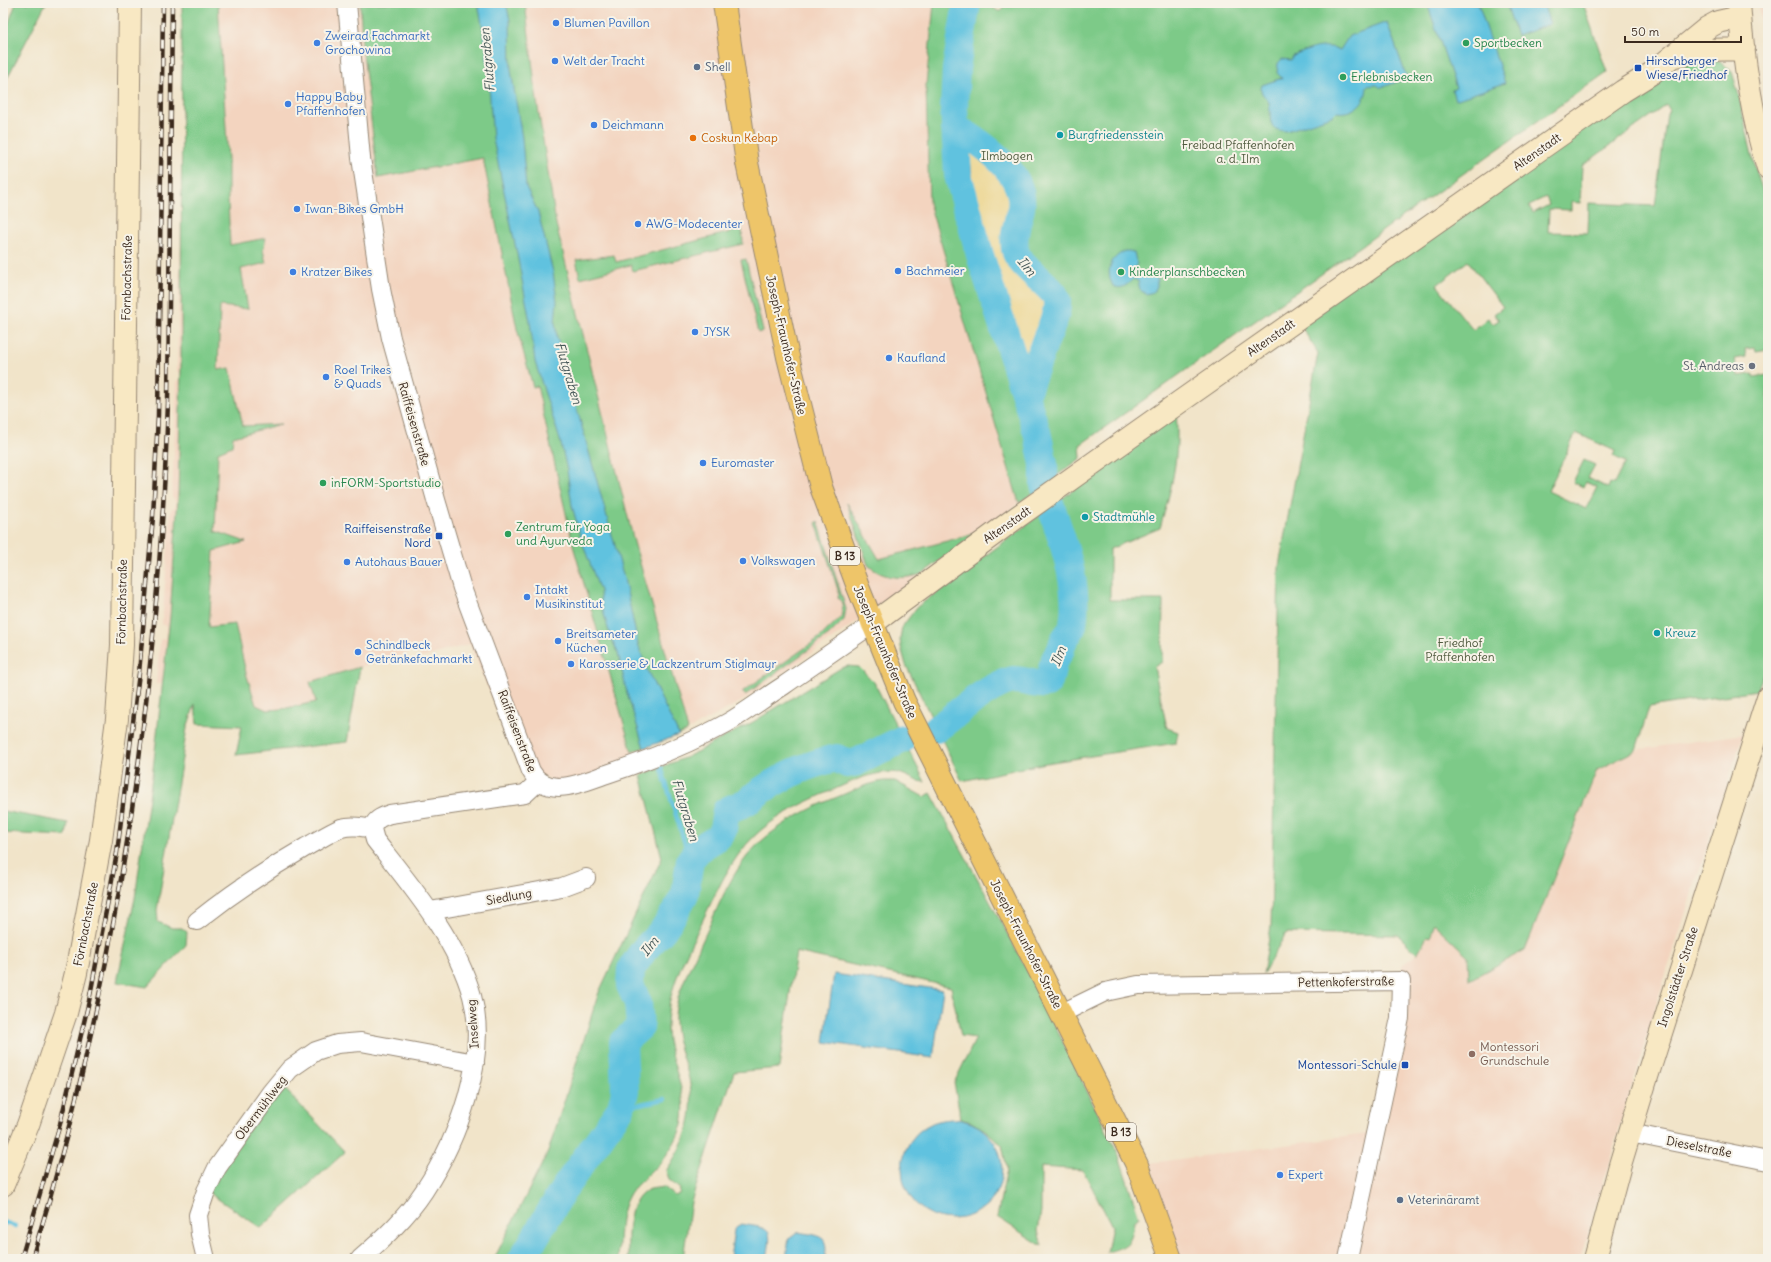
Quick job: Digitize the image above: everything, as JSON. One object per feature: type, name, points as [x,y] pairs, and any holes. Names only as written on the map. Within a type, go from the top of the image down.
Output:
[{"type":"main road","name":"Joseph-Fraunhofer-Straße","points":[[724,3],[747,163],[790,364],[821,487],[845,556],[904,701],[1137,1165],[1171,1259]]},
{"type":"street","name":"Förnbachstraße","points":[[3,1185],[28,1125],[66,1013],[86,929],[101,840],[117,719],[122,645],[130,3]]},
{"type":"street","name":"Raiffeisenstraße","points":[[347,3],[361,158],[381,289],[392,344],[462,588],[531,771],[538,782],[553,787],[567,786],[637,764],[683,746],[740,715],[872,624]]},
{"type":"street","name":"Altenstadt","points":[[872,624],[1200,387],[1674,56],[1707,28],[1740,10]]},
{"type":"street","points":[[1740,10],[1754,116],[1768,168]]},
{"type":"street","name":"Altenstadt","points":[[1674,56],[1704,50],[1744,49]]},
{"type":"street","name":"Ingolstädter Straße","points":[[1595,1259],[1630,1133],[1768,696]]},
{"type":"street","name":"Raiffeisenstraße","points":[[372,829],[375,822],[381,817],[390,814],[525,794],[538,782]]},
{"type":"street","points":[[197,921],[240,889],[290,856],[342,828],[350,827],[372,829]]},
{"type":"street","name":"Inselweg","points":[[360,1259],[381,1241],[395,1226],[427,1187],[450,1143],[464,1104],[475,1063],[477,1041],[472,996],[458,960],[430,911],[375,840],[372,829]]},
{"type":"street","name":"Siedlung","points":[[430,911],[562,887],[586,878]]},
{"type":"street","name":"Pettenkoferstraße","points":[[1062,1013],[1105,992],[1138,986],[1401,981],[1398,1026],[1348,1259]]},
{"type":"street","name":"Obermühlweg","points":[[206,1259],[200,1234],[198,1215],[208,1187],[217,1168],[271,1092],[290,1070],[316,1051],[337,1044],[361,1042],[475,1063]]},
{"type":"street","name":"Dieselstraße","points":[[1630,1133],[1768,1161]]},
{"type":"shaded area","points":[[182,3],[360,3],[362,45],[483,157],[517,329],[532,387],[537,386],[574,549],[630,745],[637,764],[567,786],[521,768],[470,644],[421,658],[418,650],[310,682],[316,702],[282,709],[267,710],[204,683],[156,684],[160,640],[165,638],[166,626],[162,624],[171,509],[175,507],[175,500],[172,497],[177,382],[180,379],[180,373],[177,371],[181,207]]},
{"type":"shaded area","points":[[525,3],[935,3],[926,85],[929,203],[1019,503],[849,627],[742,701],[688,730],[634,542],[556,224],[537,101]]},
{"type":"shaded area","points":[[1759,3],[1768,3],[1768,98]]},
{"type":"shaded area","points":[[1743,734],[1660,992],[1580,1259],[1181,1259],[1150,1163],[1375,1133],[1400,1018],[1402,965],[1417,954],[1433,922],[1468,956],[1469,980],[1525,950],[1597,770],[1636,750]]},
{"type":"green space","points":[[16,3],[46,3],[3,86],[3,38]]},
{"type":"green space","points":[[182,3],[218,3],[228,159],[230,245],[266,238],[263,250],[266,263],[241,269],[248,309],[220,306],[218,370],[230,368],[243,426],[281,424],[233,437],[232,446],[218,452],[215,531],[246,542],[214,551],[209,627],[235,624],[246,673],[256,705],[267,710],[282,709],[316,702],[310,682],[360,667],[347,742],[236,755],[242,726],[197,724],[195,704],[187,728],[157,910],[158,922],[172,928],[182,928],[187,932],[186,945],[147,987],[117,982],[135,898],[153,769],[170,617],[178,498],[181,370]]},
{"type":"green space","points":[[360,3],[525,3],[537,101],[556,224],[634,542],[688,730],[685,732],[632,752],[574,549],[537,386],[533,387],[517,329],[483,158],[378,178],[362,45]]},
{"type":"green space","name":"Freibad Pfaffenhofen a. d. Ilm","points":[[934,3],[991,3],[990,6],[1000,12],[1007,3],[1583,3],[1607,72],[1080,445],[1081,458],[1019,503],[929,203],[926,85]]},
{"type":"green space","name":"Friedhof Pfaffenhofen","points":[[1710,59],[1720,61],[1732,72],[1753,160],[1768,209],[1768,350],[1756,352],[1755,348],[1745,349],[1746,357],[1735,359],[1738,376],[1753,374],[1753,377],[1768,375],[1768,663],[1757,691],[1649,707],[1636,750],[1597,770],[1525,950],[1469,980],[1468,956],[1433,923],[1431,937],[1427,936],[1417,954],[1398,935],[1286,933],[1263,974],[1271,926],[1279,566],[1318,353],[1297,320],[1652,73],[1684,79],[1686,63]],"holes":[[[1666,105],[1670,110],[1667,113],[1655,206],[1589,203],[1588,233],[1548,232],[1549,209],[1571,210],[1571,202],[1580,203],[1582,166]],[[1546,197],[1549,205],[1533,213],[1529,205]],[[1468,261],[1503,307],[1494,314],[1499,320],[1493,324],[1488,318],[1473,330],[1437,285]],[[1576,433],[1615,451],[1613,456],[1625,462],[1614,484],[1610,483],[1608,488],[1588,478],[1595,465],[1584,460],[1573,482],[1583,487],[1585,482],[1597,487],[1586,509],[1548,491]]]},
{"type":"green space","points":[[742,229],[743,244],[633,271],[631,265],[580,278],[576,260],[614,255],[616,262]]},
{"type":"green space","points":[[746,259],[763,331],[758,333],[741,260]]},
{"type":"green space","points":[[1176,413],[1176,457],[1168,499],[1160,528],[1110,549],[1110,600],[1163,600],[1162,662],[1154,667],[1167,728],[1178,732],[1176,743],[1046,763],[962,781],[906,665],[900,639],[902,627],[917,607]]},
{"type":"green space","points":[[847,503],[879,559],[977,533],[922,574],[908,577],[887,576],[874,570],[868,565]]},
{"type":"green space","points":[[818,521],[846,609],[844,620],[829,635],[745,695],[742,692],[819,638],[841,617],[843,604],[838,598],[839,593],[816,523]]},
{"type":"green space","points":[[848,666],[859,667],[874,682],[925,782],[918,781],[895,772],[860,778],[804,803],[772,821],[754,836],[738,855],[718,888],[686,956],[672,991],[667,1027],[670,1052],[681,1087],[683,1099],[684,1111],[682,1124],[674,1144],[666,1156],[634,1188],[625,1202],[620,1226],[618,1259],[494,1259],[548,1152],[599,992],[662,858],[641,775],[687,757],[753,722],[841,668]]},
{"type":"green space","points":[[884,781],[895,781],[924,797],[931,793],[1032,979],[1119,1156],[1139,1217],[1134,1221],[1130,1239],[1120,1248],[1107,1252],[1112,1226],[1083,1170],[1041,1167],[1041,1211],[1038,1231],[1042,1246],[997,1217],[1007,1169],[1002,1145],[985,1130],[971,1122],[961,1119],[954,1083],[976,1038],[961,1036],[951,987],[796,952],[779,1068],[734,1072],[691,1202],[683,1259],[628,1259],[629,1222],[634,1205],[639,1197],[648,1190],[664,1187],[675,1196],[679,1194],[680,1189],[669,1180],[666,1171],[674,1159],[685,1135],[691,1111],[691,1098],[687,1071],[678,1043],[675,1022],[676,1006],[685,978],[727,887],[744,860],[765,838],[780,827],[804,812],[830,800],[863,786]]},
{"type":"green space","points":[[3,811],[68,823],[66,836],[3,833]]},
{"type":"green space","points":[[279,1083],[345,1152],[261,1228],[206,1191]]},
{"type":"sand","points":[[969,149],[976,149],[994,165],[1012,198],[1014,210],[1010,230],[1014,261],[1036,285],[1050,296],[1053,303],[1025,372],[991,262],[978,206]]},
{"type":"water","points":[[478,3],[506,3],[510,20],[511,70],[522,138],[526,187],[538,212],[553,272],[557,301],[555,322],[557,337],[624,578],[638,644],[647,670],[679,735],[644,748],[627,693],[618,653],[610,636],[601,603],[600,591],[582,542],[572,506],[567,470],[560,440],[535,362],[530,322],[493,139],[486,46]]},
{"type":"water","name":"Sportbecken","points":[[1427,3],[1478,3],[1505,83],[1455,100],[1452,90],[1456,88]]},
{"type":"water","points":[[1506,3],[1543,3],[1550,24],[1517,36]]},
{"type":"water","name":"Erlebnisbecken","points":[[1387,22],[1407,78],[1381,88],[1377,85],[1367,86],[1364,98],[1358,106],[1348,112],[1336,112],[1332,116],[1287,131],[1276,129],[1273,126],[1270,119],[1269,104],[1261,91],[1261,88],[1262,85],[1282,78],[1277,73],[1278,63],[1282,59],[1291,60],[1293,56],[1311,49],[1322,47],[1340,50],[1349,36]]},
{"type":"water","name":"Kinderplanschbecken","points":[[1125,251],[1134,253],[1137,264],[1132,270],[1133,273],[1141,275],[1149,273],[1157,277],[1157,286],[1154,292],[1146,294],[1140,290],[1138,281],[1133,279],[1124,287],[1119,288],[1113,286],[1109,275],[1110,266],[1116,257]]},
{"type":"water","points":[[834,974],[943,990],[933,1058],[824,1042]]},
{"type":"water","points":[[952,1119],[971,1123],[988,1133],[998,1150],[1002,1169],[998,1188],[988,1205],[971,1215],[952,1219],[933,1215],[916,1205],[906,1188],[902,1169],[906,1150],[916,1133],[933,1123]]},
{"type":"water","points":[[741,1224],[759,1227],[768,1232],[770,1241],[767,1259],[730,1259],[734,1230]]},
{"type":"water","points":[[797,1232],[821,1237],[825,1244],[825,1259],[786,1259],[789,1238]]},
{"type":"waterway","name":"Ilm","points":[[967,3],[956,69],[954,108],[958,175],[980,255],[1037,432],[1044,464],[1044,485]]},
{"type":"waterway","name":"Ilm","points":[[955,128],[989,150],[1000,160],[1017,183],[1021,195],[1021,208],[1014,242],[1016,253],[1025,266],[1051,290],[1057,301],[1054,320],[1025,396]]},
{"type":"waterway","name":"Ilm","points":[[936,729],[994,687],[1013,680],[1042,684],[1047,684],[1049,681],[1053,662],[1061,650],[1063,641],[1071,631],[1075,610],[1069,564],[1051,506]]},
{"type":"waterway","name":"Ilm","points":[[522,1259],[565,1187],[621,1108],[625,1091],[623,1042],[640,1027],[638,1003],[630,985],[631,969],[644,950],[663,930],[685,894],[690,860],[700,848],[718,837],[723,829],[726,811],[746,802],[776,781],[806,767],[837,758],[847,764],[857,762],[903,739]]},
{"type":"waterway","name":"Flutgraben","points":[[661,767],[690,860]]},
{"type":"waterway","points":[[621,1108],[665,1099]]},
{"type":"waterway","points":[[3,1222],[15,1226]]},
{"type":"railway","points":[[21,1259],[60,1124],[89,1001],[117,853],[139,673],[153,517],[158,415],[163,3]]},
{"type":"railway","points":[[32,1259],[62,1154],[88,1049],[110,942],[128,836],[143,728],[163,512],[168,403],[172,3]]},
{"type":"place","name":"Blumen Pavillon","points":[[556,23]]},
{"type":"place","name":"Zweirad Fachmarkt Grochowina","points":[[317,43]]},
{"type":"place","name":"Sportbecken","points":[[1466,43]]},
{"type":"place","name":"Welt der Tracht","points":[[555,61]]},
{"type":"place","name":"Shell","points":[[697,67]]},
{"type":"place","name":"Hirschberger Wiese/Friedhof","points":[[1638,68]]},
{"type":"place","name":"Erlebnisbecken","points":[[1343,77]]},
{"type":"place","name":"Happy Baby Pfaffenhofen","points":[[288,104]]},
{"type":"place","name":"Deichmann","points":[[594,125]]},
{"type":"place","name":"Burgfriedensstein","points":[[1060,135]]},
{"type":"place","name":"Coskun Kebap","points":[[693,138]]},
{"type":"place","name":"Iwan-Bikes GmbH","points":[[297,209]]},
{"type":"place","name":"AWG-Modecenter","points":[[638,224]]},
{"type":"place","name":"Bachmeier","points":[[898,271]]},
{"type":"place","name":"Kratzer Bikes","points":[[293,272]]},
{"type":"place","name":"Kinderplanschbecken","points":[[1121,272]]},
{"type":"place","name":"JYSK","points":[[695,332]]},
{"type":"place","name":"Kaufland","points":[[889,358]]},
{"type":"place","name":"St. Andreas","points":[[1752,366]]},
{"type":"place","name":"Roel Trikes & Quads","points":[[326,377]]},
{"type":"place","name":"Euromaster","points":[[703,463]]},
{"type":"place","name":"inFORM-Sportstudio","points":[[323,483]]},
{"type":"place","name":"Stadtmühle","points":[[1085,517]]},
{"type":"place","name":"Zentrum für Yoga und Ayurveda","points":[[508,534]]},
{"type":"place","name":"Raiffeisenstraße Nord","points":[[439,536]]},
{"type":"place","name":"Volkswagen","points":[[743,561]]},
{"type":"place","name":"Autohaus Bauer","points":[[347,562]]},
{"type":"place","name":"Intakt Musikinstitut","points":[[527,597]]},
{"type":"place","name":"Kreuz","points":[[1657,633]]},
{"type":"place","name":"Breitsameter Küchen","points":[[558,641]]},
{"type":"place","name":"Schindlbeck Getränkefachmarkt","points":[[358,652]]},
{"type":"place","name":"Karosserie & Lackzentrum Stiglmayr","points":[[571,664]]},
{"type":"place","name":"Montessori Grundschule","points":[[1472,1054]]},
{"type":"place","name":"Montessori-Schule","points":[[1405,1065]]},
{"type":"place","name":"Expert","points":[[1280,1175]]},
{"type":"place","name":"Veterinäramt","points":[[1400,1200]]},
{"type":"park label","name":"Ilmbogen","points":[[1007,156]]}]
